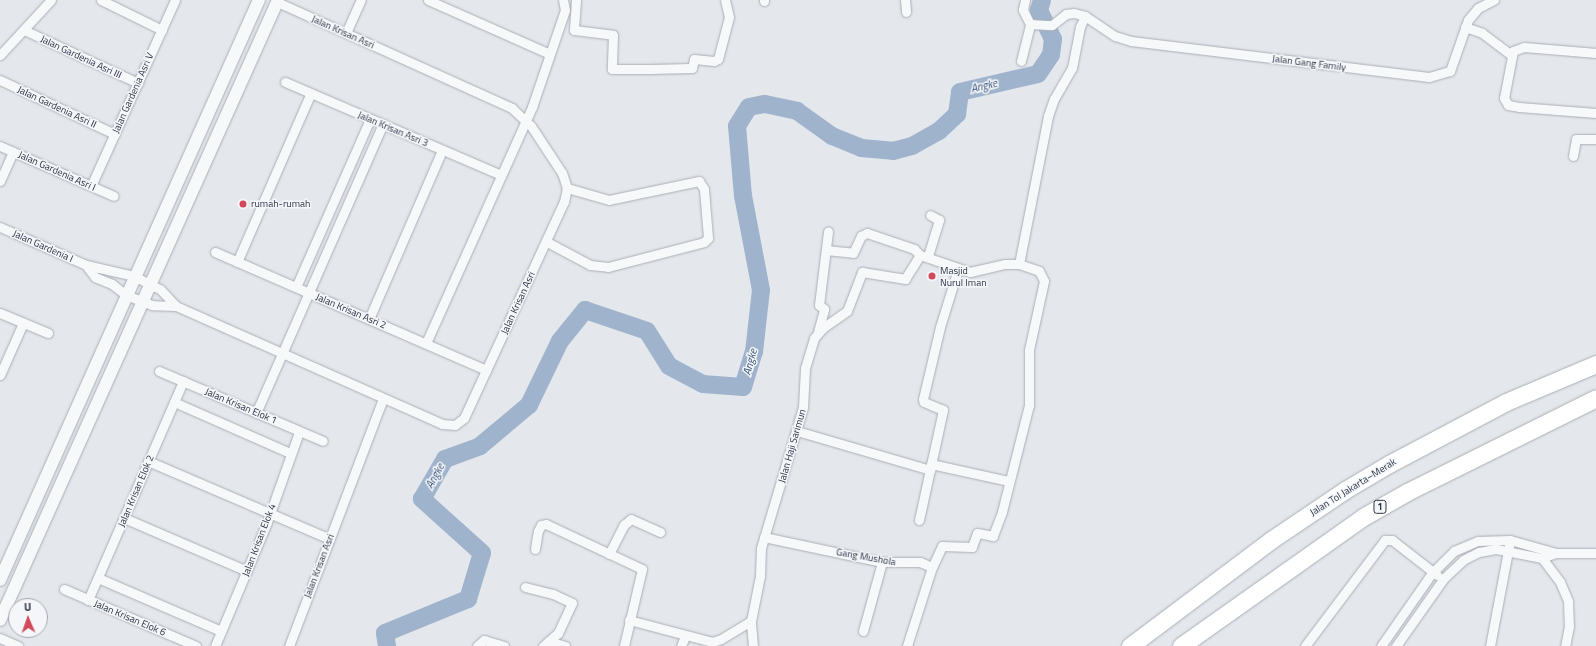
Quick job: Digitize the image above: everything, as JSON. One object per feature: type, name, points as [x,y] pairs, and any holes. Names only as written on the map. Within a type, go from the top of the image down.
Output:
[{"type":"highway","name":"Jalan Tol Jakarta–Merak","points":[[1130,646],[1271,540],[1345,490],[1389,464],[1506,402],[1596,364]]},
{"type":"highway","name":"1","points":[[1181,646],[1363,517],[1407,492],[1596,398]]},
{"type":"street","points":[[0,55],[51,0]]},
{"type":"street","points":[[100,0],[162,30]]},
{"type":"street","name":"Jalan Gardenia Asri V","points":[[91,186],[176,0]]},
{"type":"street","points":[[346,34],[361,0]]},
{"type":"street","points":[[428,0],[550,54]]},
{"type":"street","points":[[426,343],[526,120],[565,10],[563,0]]},
{"type":"street","points":[[576,0],[574,30],[613,35],[612,69],[692,68],[694,59],[714,61],[718,59],[729,17],[726,2]]},
{"type":"street","points":[[905,0],[906,12]]},
{"type":"street","points":[[1021,61],[1034,24],[1023,10],[1025,0]]},
{"type":"street","name":"Jalan Gang Family","points":[[1034,24],[1053,23],[1070,13],[1085,16],[1114,36],[1138,42],[1429,77],[1450,71],[1465,27],[1478,8],[1494,0]]},
{"type":"street","points":[[0,580],[134,276],[258,3],[266,13],[275,5]]},
{"type":"street","points":[[0,620],[149,283],[275,5]]},
{"type":"street","name":"Jalan Krisan Asri","points":[[275,5],[346,34],[512,108],[526,120],[562,173],[567,188],[564,202],[547,242],[464,418],[455,425],[442,424],[383,399],[289,646]]},
{"type":"street","points":[[1019,264],[1050,107],[1074,60],[1079,34],[1085,16]]},
{"type":"street","points":[[1465,27],[1482,33],[1511,55]]},
{"type":"street","name":"Jalan Gardenia Asri III","points":[[24,30],[138,83]]},
{"type":"street","points":[[1596,53],[1524,47],[1513,51],[1504,91],[1504,98],[1508,105],[1596,113]]},
{"type":"street","name":"Jalan Gardenia Asri II","points":[[0,80],[115,134]]},
{"type":"street","name":"Jalan Krisan Asri 3","points":[[285,82],[501,175]]},
{"type":"street","points":[[237,262],[311,93]]},
{"type":"street","points":[[296,287],[370,119]]},
{"type":"street","points":[[256,413],[383,124]]},
{"type":"street","points":[[1573,156],[1576,139],[1596,139]]},
{"type":"street","name":"Jalan Gardenia Asri I","points":[[0,146],[114,196]]},
{"type":"street","points":[[369,318],[442,150]]},
{"type":"street","points":[[0,182],[13,152]]},
{"type":"street","points":[[547,242],[590,265],[608,267],[704,242],[708,238],[704,189],[699,182],[609,200],[567,188]]},
{"type":"street","points":[[818,332],[847,311],[862,272],[905,279],[924,255],[939,220],[930,215]]},
{"type":"street","name":"Jalan Gardenia I","points":[[0,227],[86,265],[134,276],[149,283],[169,296],[176,306],[164,308],[141,302],[126,295],[112,284],[95,277],[86,265]]},
{"type":"street","points":[[828,232],[826,250],[854,253],[860,236],[867,233],[914,249],[924,255],[958,269],[979,271],[1005,264],[1019,264],[1040,271],[1043,274],[1044,289],[1029,350],[1029,405],[993,536],[977,533],[972,547],[942,546],[932,567],[907,646]]},
{"type":"street","name":"Jalan Haji Sarimun","points":[[753,646],[751,621],[759,583],[760,553],[804,407],[805,368],[818,332],[824,309],[819,305],[826,250]]},
{"type":"street","name":"Jalan Krisan Asri 2","points":[[215,252],[487,370]]},
{"type":"street","points":[[919,520],[943,408],[924,402],[923,399],[940,327],[958,269]]},
{"type":"street","points":[[112,284],[117,273]]},
{"type":"street","points":[[176,306],[383,399]]},
{"type":"street","points":[[0,313],[48,333]]},
{"type":"street","points":[[0,375],[23,323]]},
{"type":"street","name":"Jalan Krisan Elok 1","points":[[159,371],[323,441]]},
{"type":"street","name":"Jalan Krisan Elok 2","points":[[88,600],[183,381]]},
{"type":"street","points":[[174,402],[290,453]]},
{"type":"street","points":[[797,431],[931,467],[1009,481]]},
{"type":"street","name":"Jalan Krisan Elok 4","points":[[215,646],[271,513],[290,453],[299,432]]},
{"type":"street","points":[[148,461],[330,539]]},
{"type":"street","points":[[124,518],[247,571]]},
{"type":"street","points":[[609,554],[626,523],[631,518],[660,532]]},
{"type":"street","points":[[535,549],[538,531],[545,524],[643,570],[629,620],[624,646]]},
{"type":"street","name":"Gang Mushola","points":[[764,538],[882,562],[920,562],[932,567]]},
{"type":"street","points":[[1305,646],[1385,540],[1392,540],[1432,573],[1444,578]]},
{"type":"street","points":[[1490,646],[1510,540]]},
{"type":"street","points":[[1382,646],[1432,573],[1454,551],[1478,541],[1510,540],[1558,553],[1596,553]]},
{"type":"street","points":[[1396,646],[1444,578],[1463,560],[1479,552],[1508,550],[1542,558],[1558,553]]},
{"type":"street","points":[[1542,558],[1560,582],[1568,601],[1569,626],[1565,646]]},
{"type":"street","points":[[863,631],[882,562]]},
{"type":"street","points":[[98,578],[221,631]]},
{"type":"street","points":[[525,587],[553,594],[572,603],[558,633],[546,643]]},
{"type":"street","name":"Jalan Krisan Elok 6","points":[[64,589],[196,646]]},
{"type":"street","points":[[629,620],[685,636],[717,641],[751,621]]},
{"type":"street","points":[[681,646],[685,636]]},
{"type":"street","points":[[0,638],[18,646]]},
{"type":"street","points":[[477,646],[484,640],[504,646]]},
{"type":"street","points":[[546,643],[565,646]]},
{"type":"waterway","name":"Angke","points":[[387,646],[385,633],[468,599],[482,553],[422,499],[445,459],[480,446],[529,405],[560,341],[585,310],[647,331],[669,366],[703,384],[743,387],[754,352],[761,290],[743,196],[737,126],[749,107],[765,104],[797,111],[832,136],[861,148],[893,151],[912,146],[939,131],[957,114],[960,92],[1038,74],[1051,55],[1053,39],[1039,10],[1042,0]]},
{"type":"place","name":"rumah-rumah","points":[[243,204]]},
{"type":"place","name":"Masjid Nurul Iman","points":[[932,276]]}]
